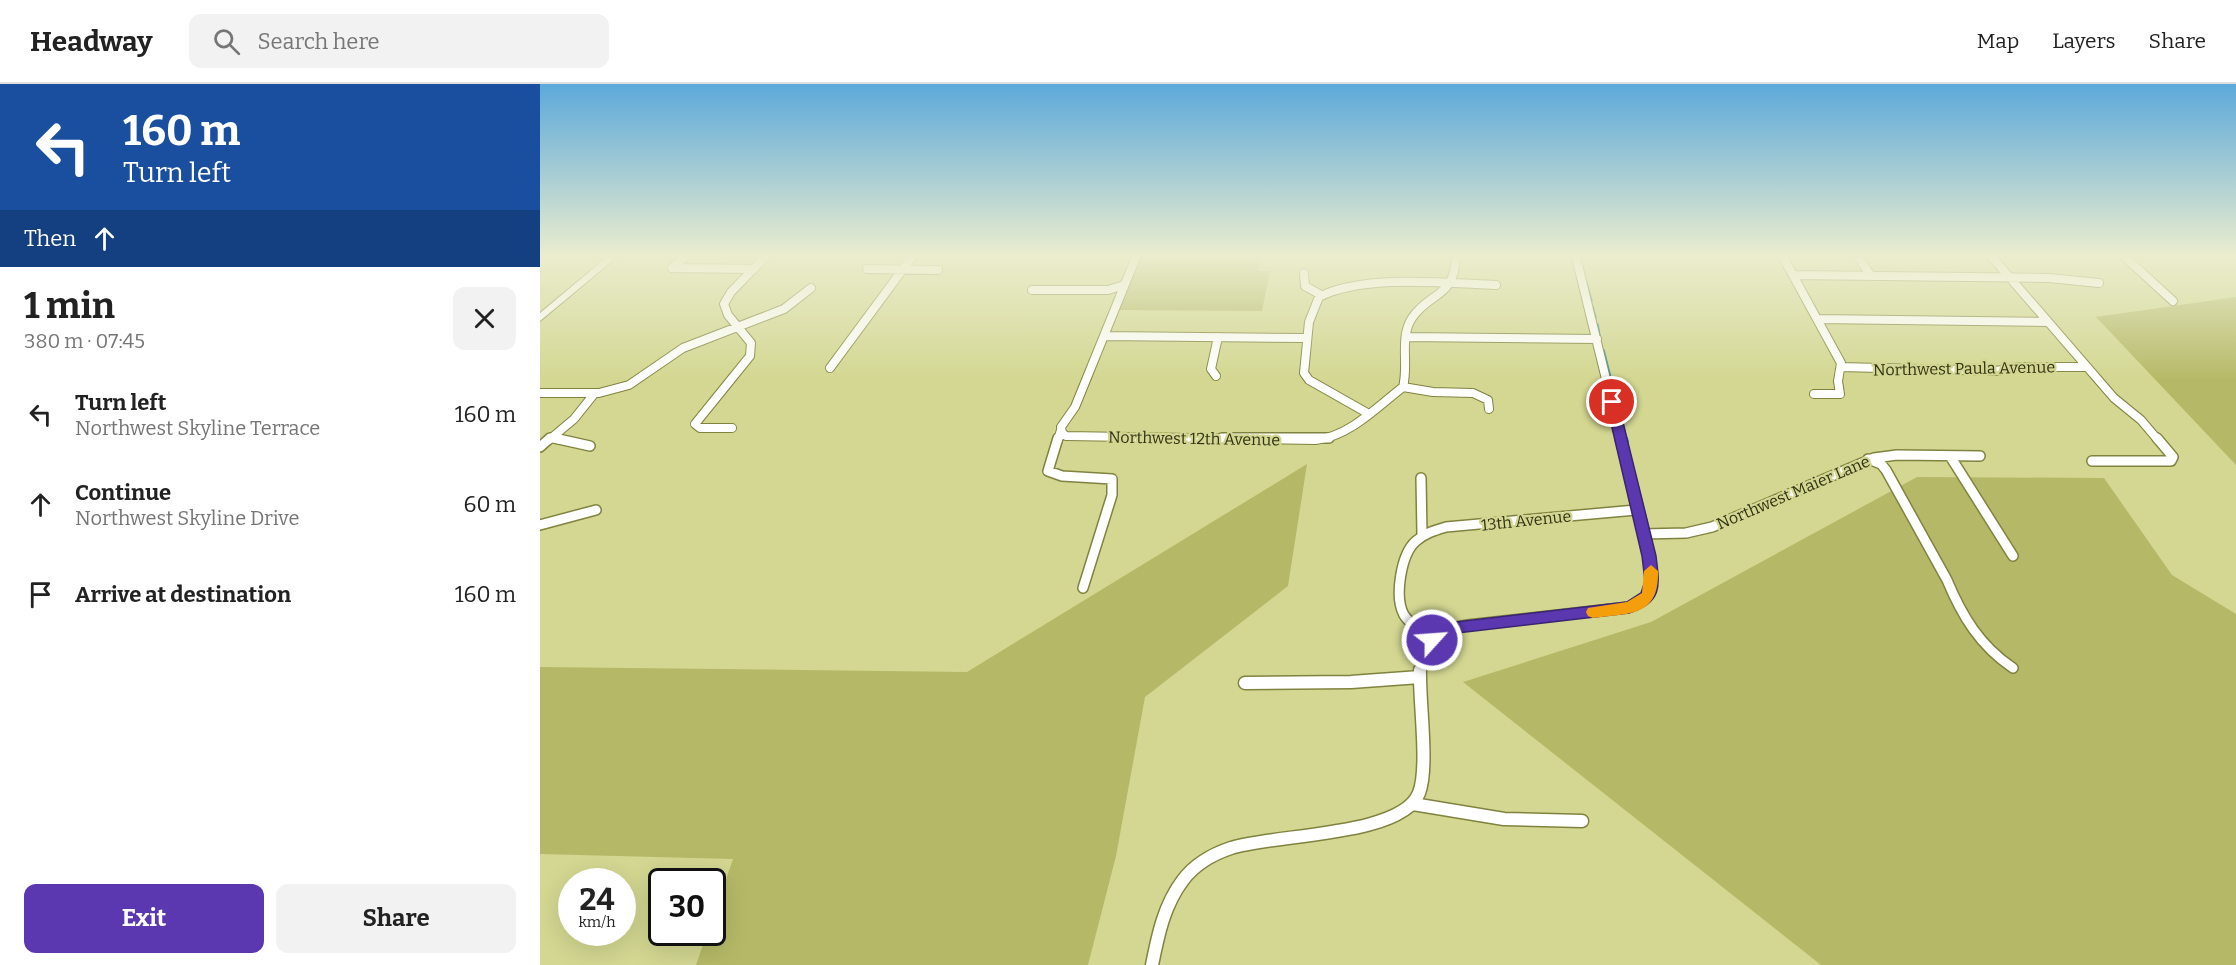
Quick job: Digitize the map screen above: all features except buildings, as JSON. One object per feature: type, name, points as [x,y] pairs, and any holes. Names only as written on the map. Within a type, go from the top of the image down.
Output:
[{"type":"street","points":[[540,318],[563,298]]},
{"type":"street","points":[[727,298],[724,304],[728,315],[751,343],[750,356],[695,424],[700,428],[732,428]]},
{"type":"street","points":[[540,393],[594,394],[630,385],[657,369],[682,348],[790,305],[799,298]]},
{"type":"street","points":[[830,368],[882,298]]},
{"type":"street","points":[[1083,588],[1112,495],[1112,479],[1100,476],[1056,477],[1048,471],[1061,430],[1075,407],[1119,298]]},
{"type":"street","points":[[1319,298],[1312,309],[1304,369],[1306,378],[1369,414]]},
{"type":"street","points":[[1437,298],[1412,316],[1407,327],[1403,387],[1433,392],[1480,395],[1488,400],[1489,409]]},
{"type":"street","points":[[1152,965],[1172,895],[1184,876],[1199,862],[1215,852],[1372,823],[1394,816],[1413,804],[1418,796],[1422,770],[1420,676],[1428,645],[1435,636],[1467,626],[1606,611],[1640,603],[1648,596],[1652,581],[1643,534],[1587,298]]},
{"type":"street","points":[[1807,298],[1839,357],[1841,367],[1838,381],[1840,394],[1814,394]]},
{"type":"street","points":[[2028,298],[2114,398],[2141,420],[2174,457],[2171,462],[2092,461]]},
{"type":"street","points":[[2168,298],[2173,301]]},
{"type":"street","points":[[1818,319],[2048,322]]},
{"type":"street","points":[[1104,336],[1308,338]]},
{"type":"street","points":[[1216,376],[1211,369],[1218,337]]},
{"type":"street","points":[[1407,337],[1597,339]]},
{"type":"street","name":"Northwest Paula Avenue","points":[[1841,367],[1996,371],[2020,367],[2087,368]]},
{"type":"street","name":"Northwest 12th Avenue","points":[[1061,430],[1064,435],[1071,437],[1316,440],[1341,434],[1403,387]]},
{"type":"street","points":[[540,447],[574,419],[594,394]]},
{"type":"street","points":[[552,438],[590,446]]},
{"type":"street","name":"Northwest Maier Lane","points":[[1643,534],[1686,533],[1712,527],[1868,459],[1897,455],[1980,456]]},
{"type":"street","points":[[1950,456],[2013,556]]},
{"type":"street","points":[[1868,459],[1881,464],[1886,470],[1922,540],[1948,580],[1952,595],[1971,627],[1989,650],[2013,668]]},
{"type":"street","points":[[1421,478],[1420,537],[1407,551],[1402,564],[1401,602],[1405,616],[1410,623],[1435,636]]},
{"type":"street","points":[[540,525],[596,510]]},
{"type":"street","name":"13th Avenue","points":[[1420,537],[1446,527],[1636,510]]},
{"type":"street","points":[[1245,682],[1351,682],[1420,676]]},
{"type":"street","points":[[1413,804],[1504,819],[1582,821]]},
{"type":"green space","points":[[1122,298],[1265,298],[1262,311],[1117,310]]},
{"type":"green space","points":[[2236,298],[2236,465],[2096,317]]},
{"type":"green space","points":[[1307,464],[1288,586],[1145,697],[1116,856],[1088,965],[696,965],[703,946],[726,946],[726,879],[733,859],[540,854],[540,667],[967,672]]},
{"type":"green space","points":[[1917,477],[2104,478],[2172,575],[2236,614],[2236,965],[1821,965],[1463,682],[1651,622]]},
{"type":"waterway","points":[[1593,307],[1596,318]]},
{"type":"waterway","points":[[1598,324],[1600,336]]},
{"type":"waterway","points":[[1604,350],[1613,386]]},
{"type":"waterway","points":[[1614,390],[1619,408]]},
{"type":"waterway","points":[[1621,415],[1627,440]]},
{"type":"waterway","points":[[1627,438],[1628,442]]},
{"type":"slow traffic","points":[[1593,612],[1629,607],[1640,603],[1648,596],[1651,588],[1651,571]]},
{"type":"route","points":[[1432,640],[1438,634],[1456,627],[1606,611],[1629,607],[1640,603],[1648,596],[1652,581],[1649,556],[1636,510],[1612,402]]}]
